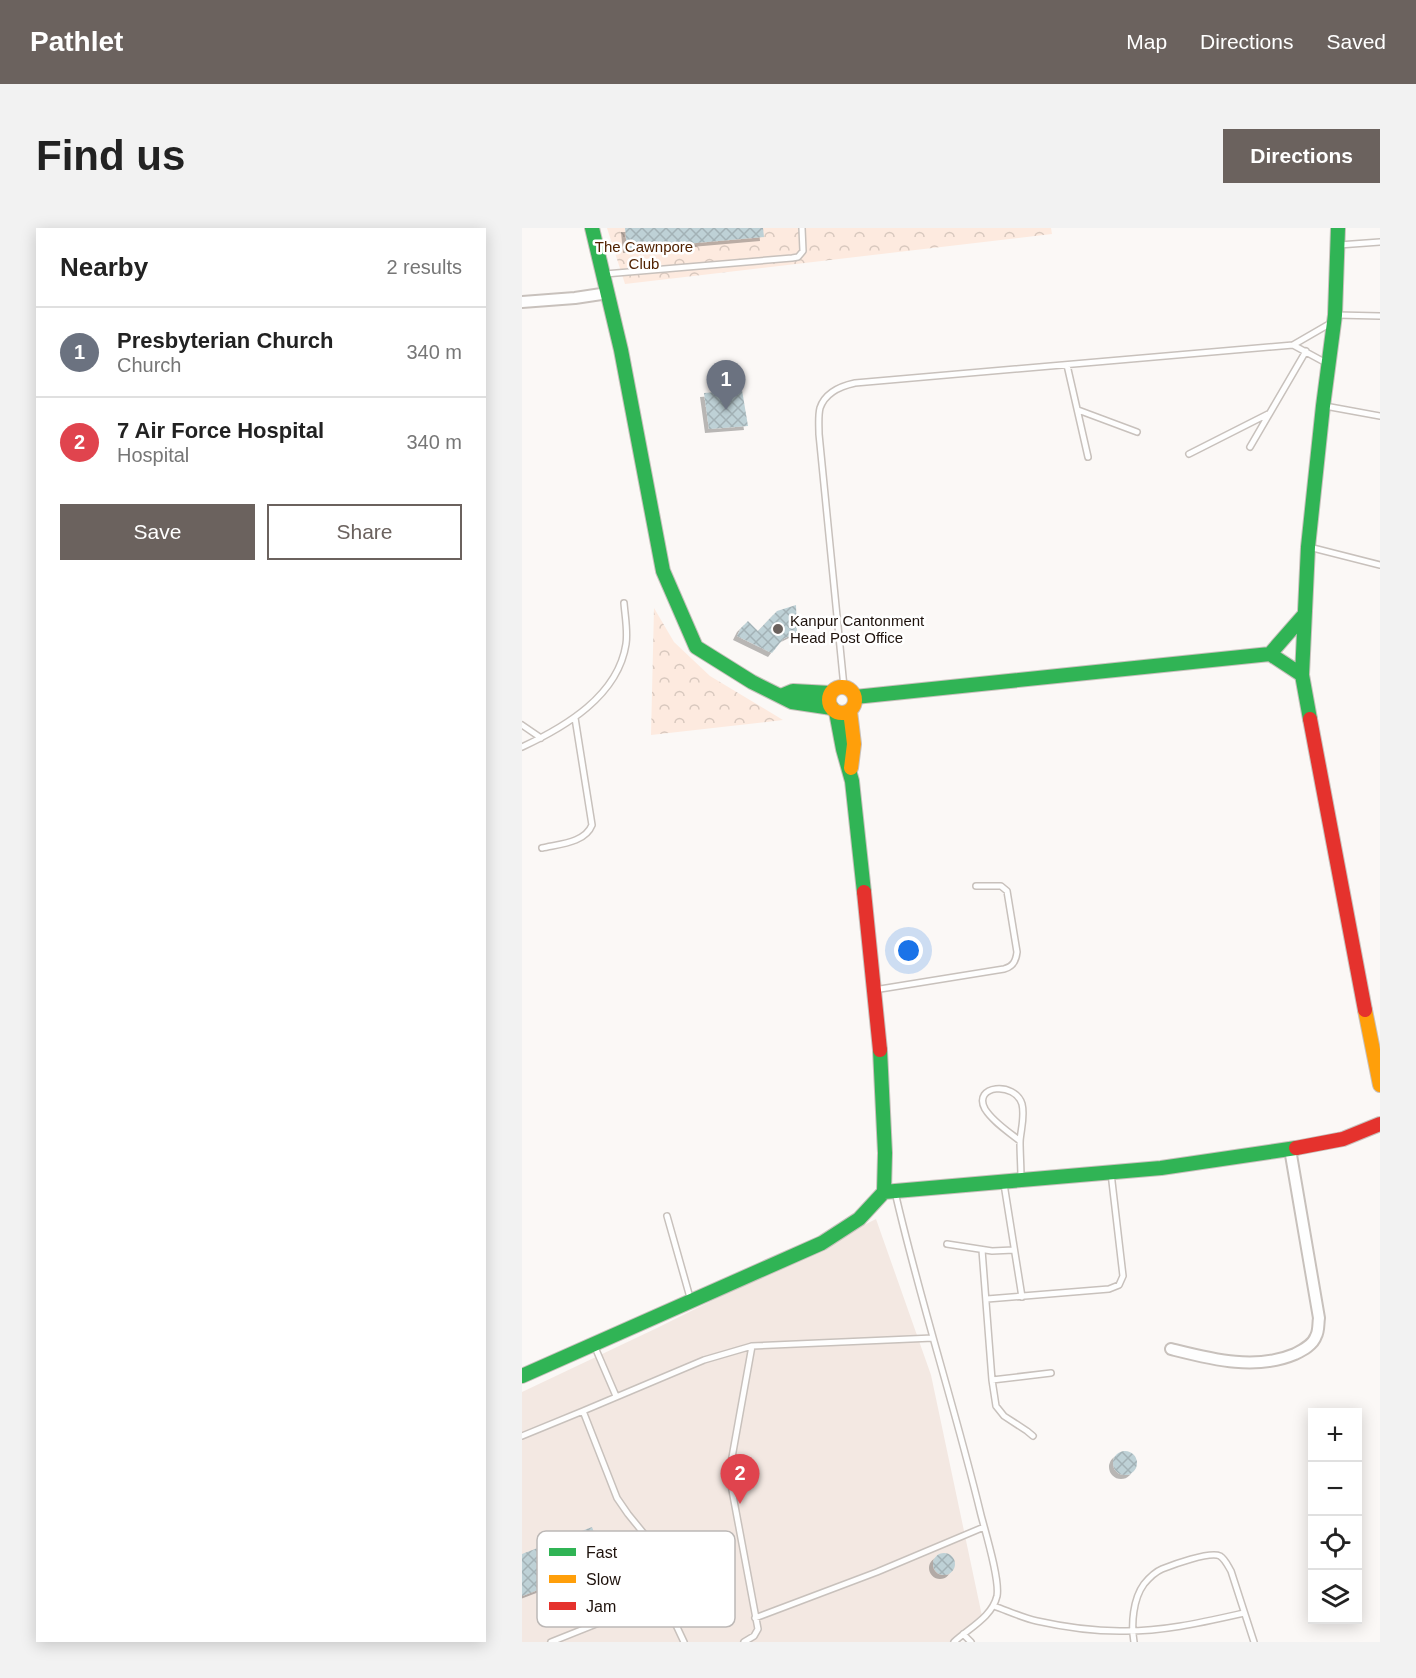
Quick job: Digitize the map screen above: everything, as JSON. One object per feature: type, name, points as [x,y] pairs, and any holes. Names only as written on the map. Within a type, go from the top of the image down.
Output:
[{"type":"street","points":[[592,228],[621,350],[663,572],[696,647],[752,682],[792,702],[846,713],[854,707],[855,697],[853,692],[844,687],[830,693],[792,691],[781,696]]},
{"type":"street","points":[[1338,228],[1334,318],[1308,547],[1302,675],[1346,913],[1375,1032],[1380,1085]]},
{"type":"street","points":[[522,302],[608,293]]},
{"type":"street","points":[[1270,654],[1304,615]]},
{"type":"street","points":[[855,697],[1270,654],[1302,675]]},
{"type":"street","points":[[830,693],[829,698],[851,776],[879,1036],[889,1192]]},
{"type":"street","points":[[850,711],[854,744],[851,776]]},
{"type":"street","points":[[522,1376],[822,1244],[859,1219],[889,1192],[1161,1168],[1343,1139],[1380,1124]]},
{"type":"street","points":[[1171,1349],[1203,1357],[1253,1363],[1268,1362],[1302,1351],[1316,1337],[1318,1318],[1290,1149]]},
{"type":"lane","points":[[603,275],[798,257],[803,251],[802,228]]},
{"type":"lane","points":[[1337,245],[1380,242]]},
{"type":"lane","points":[[844,687],[819,434],[819,410],[824,401],[842,386],[855,383],[1293,345],[1334,318],[1380,316]]},
{"type":"lane","points":[[1293,345],[1329,364]]},
{"type":"lane","points":[[1250,447],[1305,351]]},
{"type":"lane","points":[[1067,365],[1088,457]]},
{"type":"lane","points":[[1323,406],[1380,416]]},
{"type":"lane","points":[[1077,410],[1137,432]]},
{"type":"lane","points":[[1189,454],[1270,414]]},
{"type":"lane","points":[[1308,547],[1380,565]]},
{"type":"lane","points":[[522,747],[574,718],[595,700],[613,677],[624,653],[626,641],[624,603]]},
{"type":"lane","points":[[542,848],[577,839],[590,831],[592,825],[592,814],[574,718]]},
{"type":"lane","points":[[522,725],[541,738]]},
{"type":"lane","points":[[873,990],[1011,966],[1017,952],[1007,891],[1001,886],[976,886]]},
{"type":"lane","points":[[1020,1141],[995,1120],[986,1109],[983,1101],[989,1090],[997,1088],[1010,1090],[1021,1101],[1023,1113],[1020,1141],[1021,1180]]},
{"type":"lane","points":[[987,1299],[1109,1289],[1119,1285],[1123,1276],[1111,1173]]},
{"type":"lane","points":[[1004,1182],[1022,1297]]},
{"type":"lane","points":[[889,1192],[910,1253],[998,1587],[993,1606],[987,1615],[954,1642]]},
{"type":"lane","points":[[667,1216],[691,1302]]},
{"type":"lane","points":[[946,1244],[982,1250],[1014,1250]]},
{"type":"lane","points":[[982,1250],[994,1397],[999,1411],[1033,1436]]},
{"type":"lane","points":[[522,1436],[704,1360],[752,1346],[933,1338]]},
{"type":"lane","points":[[594,1344],[616,1396]]},
{"type":"lane","points":[[744,1642],[757,1632],[729,1474],[752,1346]]},
{"type":"lane","points":[[992,1380],[1051,1373]]},
{"type":"lane","points":[[583,1411],[617,1498],[642,1531]]},
{"type":"lane","points":[[755,1618],[877,1572],[984,1527]]},
{"type":"lane","points":[[1134,1642],[1132,1631],[1137,1600],[1149,1578],[1160,1570],[1207,1555],[1216,1555],[1225,1561],[1231,1571],[1254,1642]]},
{"type":"lane","points":[[993,1606],[1035,1621],[1120,1631],[1206,1622],[1244,1613]]},
{"type":"lane","points":[[551,1642],[589,1627]]},
{"type":"lane","points":[[676,1627],[684,1642]]},
{"type":"lane","points":[[963,1634],[971,1642]]},
{"type":"shaded area","points":[[876,1219],[931,1375],[982,1616],[958,1642],[522,1642],[522,1392]]},
{"type":"green space","name":"The Cawnpore Club","points":[[607,228],[1051,228],[1052,234],[625,284]]},
{"type":"green space","points":[[654,608],[674,642],[710,676],[783,720],[651,735]]},
{"type":"building","points":[[625,228],[763,228],[764,237],[627,249]]},
{"type":"building","points":[[742,390],[748,426],[709,429],[704,393]]},
{"type":"building","name":"Kanpur Cantonment Head Post Office","points":[[796,605],[797,632],[783,639],[772,653],[737,636],[748,621],[758,631],[777,611]]},
{"type":"building","points":[[1125,1451],[1130,1452],[1136,1458],[1136,1468],[1130,1474],[1125,1475],[1120,1474],[1114,1468],[1113,1463],[1114,1458],[1120,1452]]},
{"type":"building","points":[[592,1527],[594,1531],[582,1531]]},
{"type":"building","points":[[537,1548],[537,1590],[522,1596],[522,1554]]},
{"type":"building","points":[[944,1553],[952,1556],[955,1564],[952,1572],[944,1575],[936,1572],[933,1564],[936,1556]]},
{"type":"traffic: fast","points":[[592,228],[621,350],[663,571],[696,647],[752,682],[792,702],[832,708]]},
{"type":"traffic: fast","points":[[1310,719],[1302,675],[1308,547],[1335,315],[1338,228]]},
{"type":"traffic: fast","points":[[1270,654],[1304,615]]},
{"type":"traffic: fast","points":[[855,697],[1270,654],[1302,675]]},
{"type":"traffic: fast","points":[[781,696],[793,691],[830,693]]},
{"type":"traffic: fast","points":[[836,712],[852,781],[864,892]]},
{"type":"traffic: fast","points":[[522,1376],[822,1243],[859,1219],[884,1192],[885,1153],[880,1050]]},
{"type":"traffic: fast","points":[[884,1192],[1161,1168],[1296,1148]]},
{"type":"traffic: slow","points":[[842,687],[851,691],[855,700],[851,709],[842,713],[833,709],[829,700],[833,691],[842,687]]},
{"type":"traffic: slow","points":[[850,711],[854,744],[851,768]]},
{"type":"traffic: slow","points":[[1365,1010],[1380,1085]]},
{"type":"traffic: jam","points":[[1310,719],[1365,1010]]},
{"type":"traffic: jam","points":[[864,892],[880,1050]]},
{"type":"traffic: jam","points":[[1296,1148],[1343,1139],[1380,1124]]},
{"type":"place","name":"Presbyterian Church","points":[[726,410]]},
{"type":"place","name":"Kanpur Cantonment Head Post Office","points":[[778,629]]},
{"type":"place","name":"7 Air Force Hospital","points":[[740,1504]]}]
